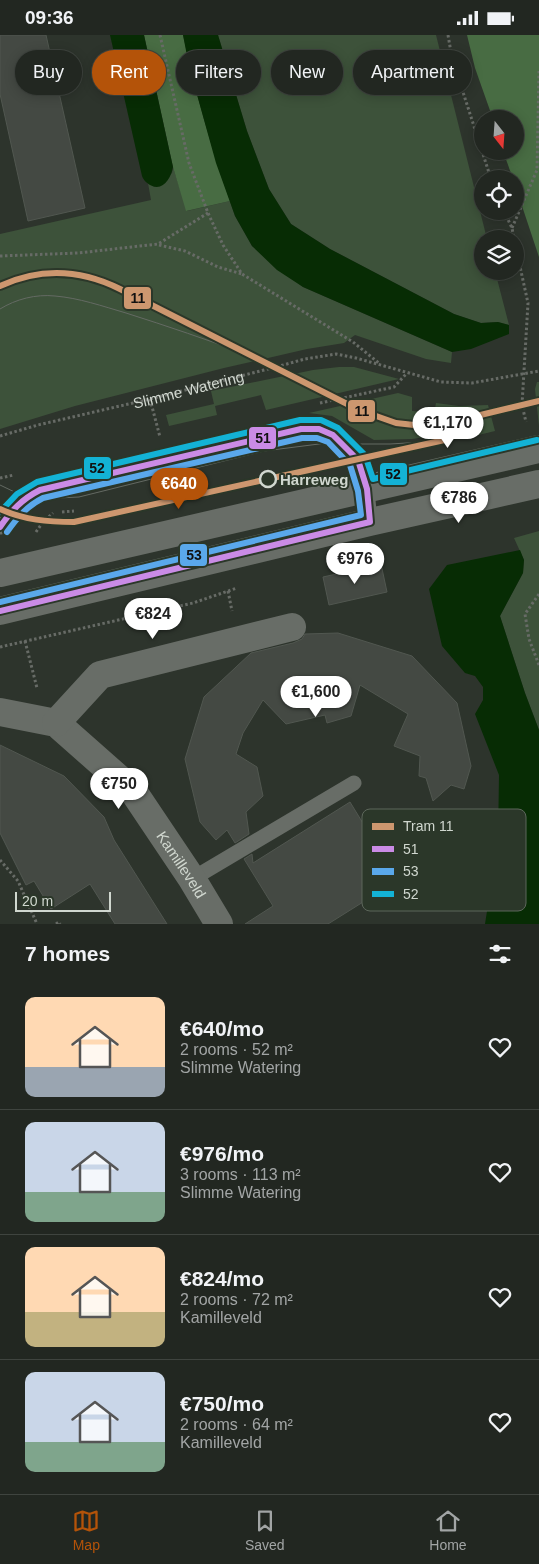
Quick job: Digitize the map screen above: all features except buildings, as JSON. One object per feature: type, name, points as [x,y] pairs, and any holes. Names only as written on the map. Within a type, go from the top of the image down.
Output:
[{"type":"street","points":[[0,573],[539,449]]},
{"type":"street","points":[[0,611],[370,522],[539,485]]},
{"type":"street","points":[[0,713],[56,723],[100,675],[292,627]]},
{"type":"street","name":"Kamilleveld","points":[[56,723],[132,791],[192,879],[219,924]]},
{"type":"lane","points":[[0,527],[9,513],[26,497],[40,490],[301,429],[319,429],[332,435],[358,460],[367,489],[370,522]]},
{"type":"lane","points":[[192,879],[354,783]]},
{"type":"path","points":[[160,35],[189,163],[208,213],[223,245],[242,274]]},
{"type":"path","points":[[448,35],[452,59],[488,170]]},
{"type":"path","points":[[512,228],[537,171],[539,71]]},
{"type":"path","points":[[158,244],[208,213]]},
{"type":"path","points":[[508,220],[512,228]]},
{"type":"path","points":[[0,256],[78,253],[158,244],[185,251],[218,267],[242,274],[353,342],[381,365]]},
{"type":"path","points":[[523,280],[528,303],[524,373]]},
{"type":"path","name":"Slimme Watering","points":[[0,437],[38,425],[150,399],[305,359],[336,354],[441,382],[472,383],[539,371]]},
{"type":"path","points":[[32,538],[52,513],[74,511]]},
{"type":"path","points":[[539,593],[525,614],[529,639],[539,665]]},
{"type":"path","points":[[25,641],[40,699],[56,723]]},
{"type":"path","points":[[0,860],[18,881],[37,924]]},
{"type":"path","points":[[56,924],[59,922],[60,924]]},
{"type":"shaded area","points":[[110,35],[144,35],[147,50],[113,50]]},
{"type":"shaded area","points":[[144,35],[183,35],[187,50],[176,50],[176,95],[198,95],[230,201],[186,211],[173,167],[157,95],[166,95],[166,50],[147,50]]},
{"type":"shaded area","points":[[183,35],[218,35],[223,50],[186,50]]},
{"type":"shaded area","points":[[218,35],[436,35],[440,50],[353,50],[353,95],[451,95],[474,187],[474,220],[482,220],[485,230],[474,230],[474,280],[497,280],[509,325],[498,322],[481,323],[454,314],[330,249],[291,224],[269,189],[247,131],[236,95],[261,95],[261,50],[223,50]]},
{"type":"shaded area","points":[[467,35],[539,35],[539,257],[524,212],[524,170],[510,170],[506,160],[524,160],[524,110],[490,110]]},
{"type":"shaded area","points":[[124,95],[157,95],[173,167],[166,183],[159,187],[150,185],[142,176]]},
{"type":"shaded area","points":[[197,95],[236,95],[247,131],[269,189],[291,224],[330,249],[454,314],[481,323],[498,322],[509,325],[509,334],[471,349],[452,352],[303,287],[277,270],[252,246],[235,216],[216,163]]},
{"type":"shaded area","points":[[173,167],[187,211],[230,201],[235,216],[252,246],[303,287],[452,352],[451,363],[426,359],[355,335],[344,343],[307,349],[224,368],[75,406],[0,429],[0,234],[151,200],[148,183],[155,187],[172,173]]},
{"type":"shaded area","points":[[354,367],[399,379],[266,410],[261,395],[215,406],[217,415],[169,426],[166,415],[214,404],[211,391],[313,370]]},
{"type":"shaded area","points":[[537,382],[539,382],[539,426],[535,389]]},
{"type":"shaded area","points":[[398,393],[412,397],[412,411],[434,413],[436,403],[459,406],[488,405],[495,431],[462,439],[460,432],[412,439],[374,440],[332,416],[309,413]]},
{"type":"shaded area","points":[[539,531],[539,730],[500,616],[523,573],[524,560],[514,538]]},
{"type":"shaded area","points":[[520,550],[524,560],[523,573],[500,616],[539,730],[539,924],[485,924],[487,911],[526,911],[526,809],[498,809],[499,775],[475,714],[483,700],[483,687],[475,676],[465,673],[442,646],[429,589],[447,565]]},
{"type":"tram line","name":"11","points":[[0,286],[15,280],[45,273],[75,274],[105,282],[359,410],[396,423],[414,425],[468,418],[539,401]]},
{"type":"tram line","points":[[0,309],[19,300],[33,297],[64,297],[141,318],[249,355]]},
{"type":"tram line","name":"11","points":[[0,509],[36,520],[74,522],[449,439]]},
{"type":"tram line","points":[[0,485],[25,497],[37,499],[79,497],[264,451],[319,444],[390,444],[440,441]]},
{"type":"transit line","name":"52","points":[[0,512],[17,494],[37,482],[300,420],[321,420],[338,428],[365,455],[373,479],[537,440]]},
{"type":"transit line","name":"51","points":[[0,527],[17,506],[40,490],[301,429],[319,429],[333,435],[358,460],[367,489],[370,522],[0,611]]},
{"type":"transit line","name":"53","points":[[0,602],[361,515],[358,491],[350,465],[328,442],[317,438],[302,438],[43,498],[23,513],[7,532]]},
{"type":"place","name":"Harreweg","points":[[268,479]]}]
